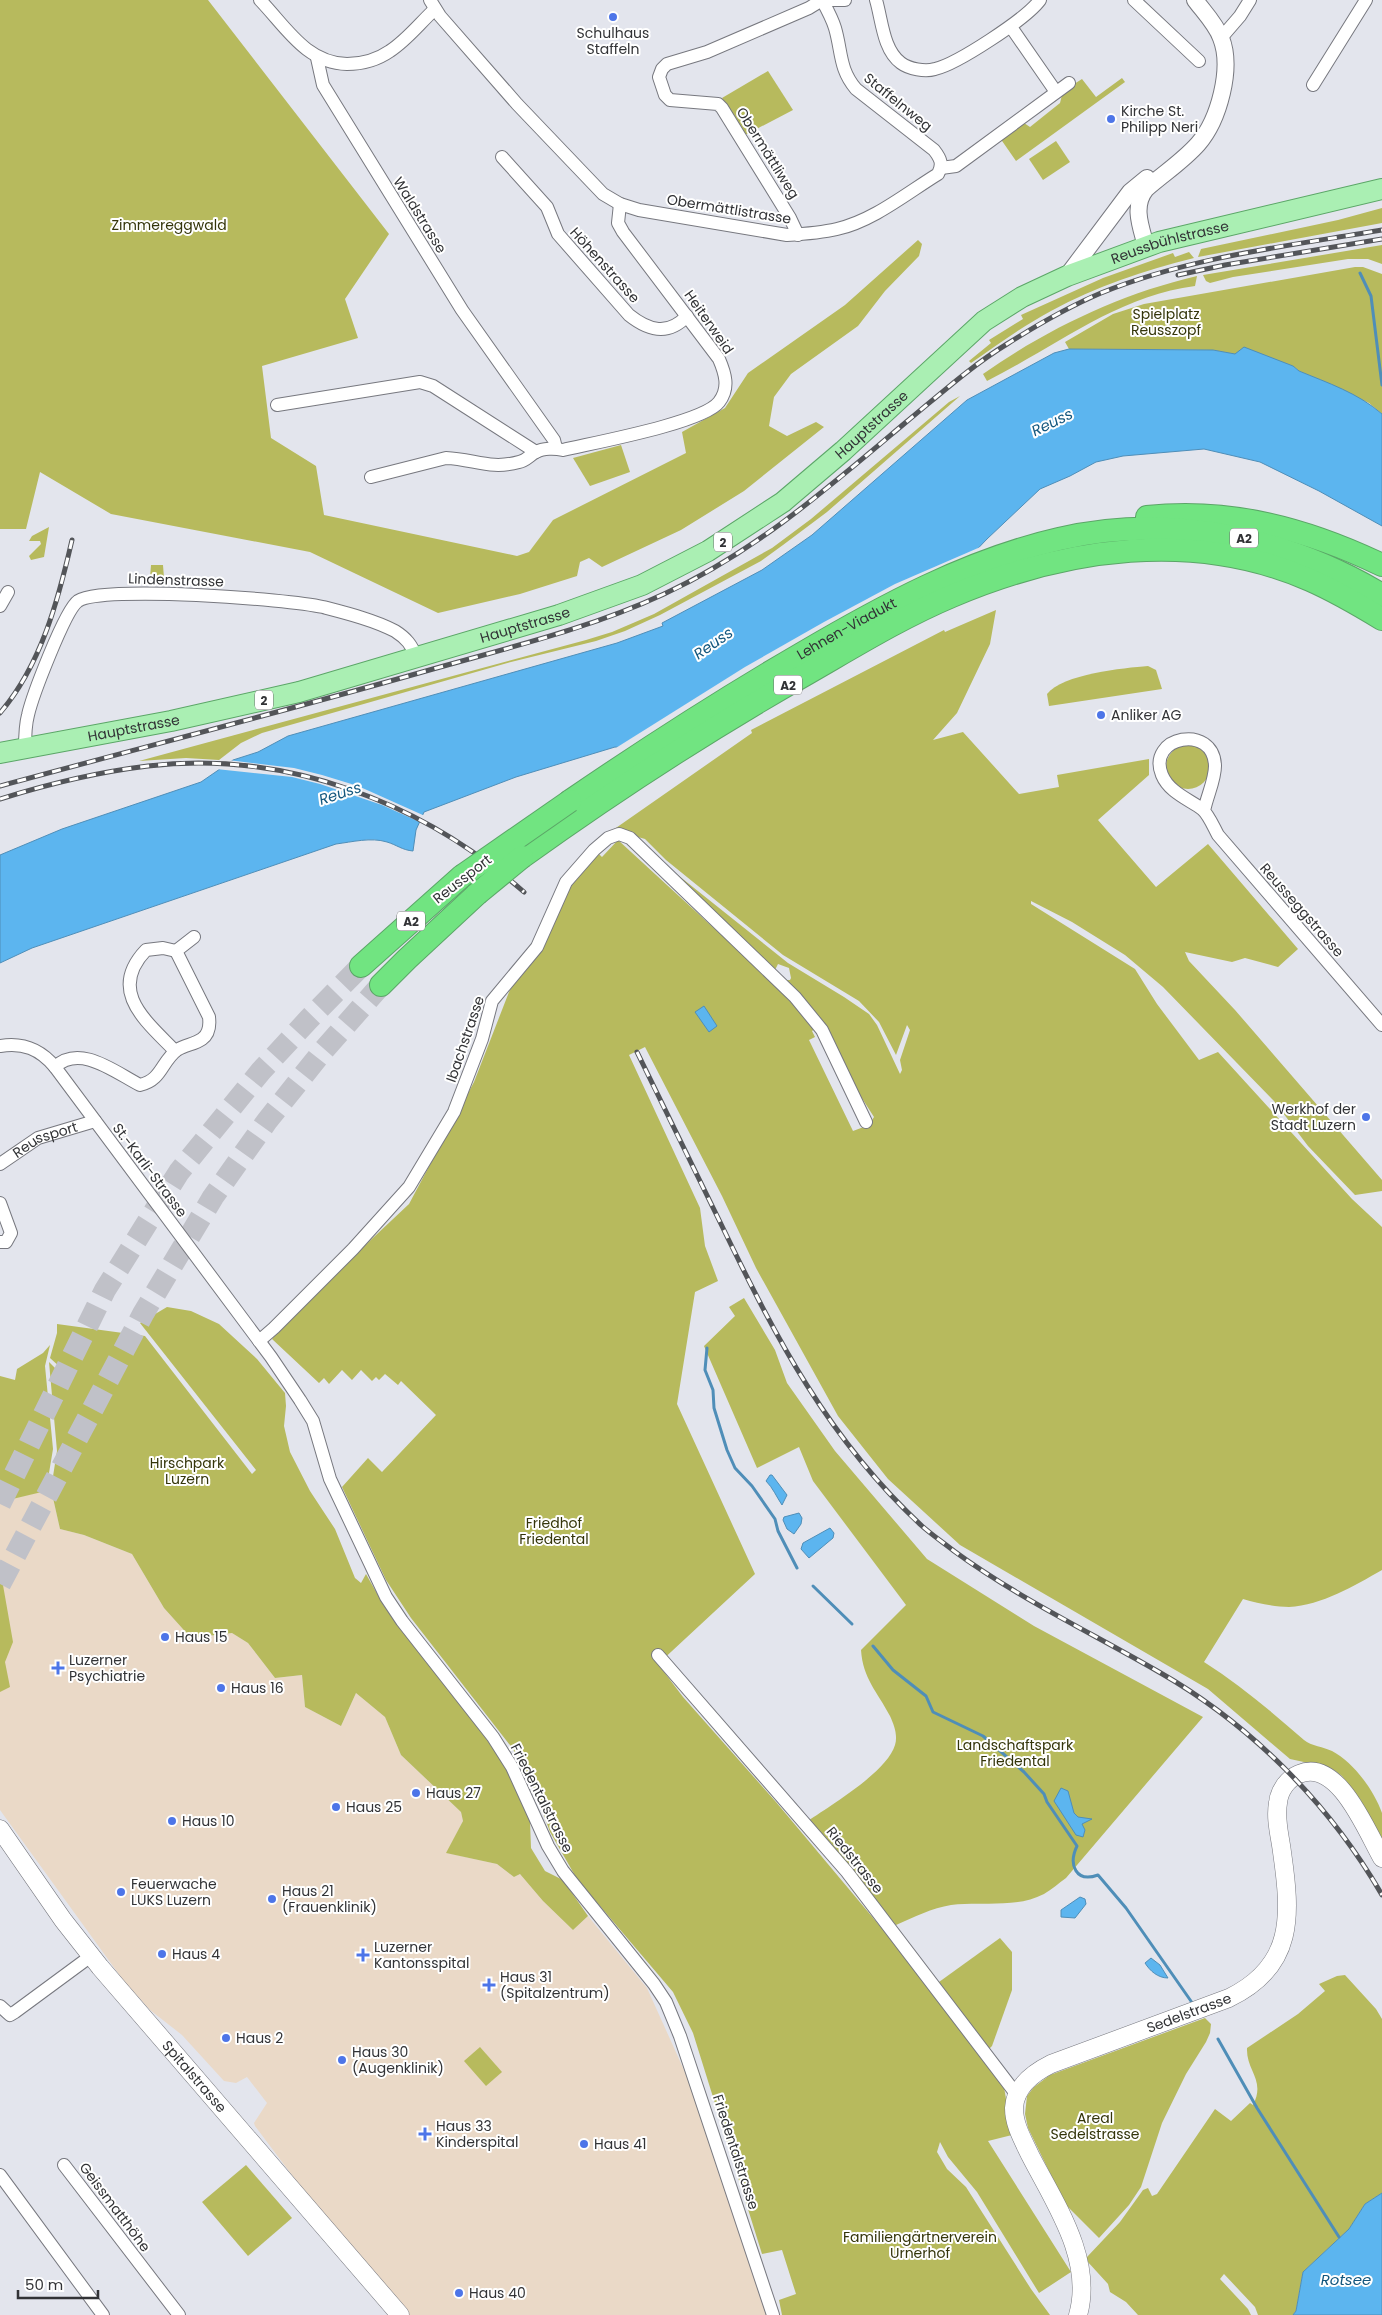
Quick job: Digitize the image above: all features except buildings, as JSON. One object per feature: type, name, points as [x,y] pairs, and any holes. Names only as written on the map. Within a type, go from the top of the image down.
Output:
[{"type":"highway","points":[[1096,532],[1147,516],[1209,515],[1253,520],[1306,533],[1360,554],[1382,565]]},
{"type":"highway","name":"A2","points":[[1096,532],[1176,529],[1249,539],[1286,550],[1331,567],[1382,595]]},
{"type":"highway","name":"Lehnen-Viadukt","points":[[570,800],[726,699],[831,637],[950,576],[1034,546],[1096,532]]},
{"type":"highway","name":"A2","points":[[381,985],[406,959],[477,894],[522,857],[591,808],[763,699],[895,624],[951,597],[994,580],[1029,568],[1095,553],[1126,550],[1196,551],[1244,559],[1290,572],[1335,592],[1382,619]]},
{"type":"highway","name":"Reussport","points":[[361,966],[462,876],[570,800]]},
{"type":"main road","name":"2","points":[[1343,199],[1382,175]]},
{"type":"main road","name":"Reussbühlstrasse","points":[[972,331],[1000,310],[1067,276],[1146,246],[1382,189]]},
{"type":"main road","name":"Hauptstrasse","points":[[0,753],[89,738],[299,692],[413,650],[592,604],[642,584],[708,551],[758,519],[804,485],[972,331]]},
{"type":"main road","name":"Sedelstrasse","points":[[1017,2094],[1026,2080],[1045,2067],[1222,2001],[1241,1992],[1265,1972],[1282,1943],[1287,1919],[1288,1892],[1277,1813],[1282,1789],[1292,1777],[1303,1772],[1314,1772],[1335,1782],[1347,1796],[1382,1858]]},
{"type":"main road","name":"Spitalstrasse","points":[[0,1829],[63,1920],[91,1956],[400,2315]]},
{"type":"main road","points":[[1017,2094],[1014,2108],[1017,2126],[1060,2212],[1078,2260],[1082,2289],[1078,2315]]},
{"type":"street","points":[[260,0],[301,46],[318,58],[339,64],[370,62],[391,51],[433,5]]},
{"type":"street","points":[[822,0],[845,0]]},
{"type":"street","name":"Staffelnweg","points":[[822,0],[836,29],[844,70],[856,90],[934,150],[941,159],[941,168]]},
{"type":"street","name":"Obermättliweg","points":[[798,235],[790,218],[722,108],[718,104],[670,100],[663,90],[659,77],[662,69],[667,64],[707,52],[809,8],[822,0]]},
{"type":"street","points":[[876,0],[887,45],[903,64],[924,70],[944,66],[1011,27],[1040,0]]},
{"type":"street","points":[[1134,0],[1199,60]]},
{"type":"street","points":[[1146,246],[1138,218],[1140,198],[1146,189],[1199,143],[1218,109],[1226,65],[1221,38],[1195,0]]},
{"type":"street","points":[[1221,38],[1240,16],[1250,0]]},
{"type":"street","points":[[1313,85],[1366,0]]},
{"type":"street","name":"Obermättlistrasse","points":[[433,5],[518,104],[603,194],[620,204],[647,211],[769,233],[798,235],[838,229],[867,218],[938,174],[941,168],[956,166],[1069,83]]},
{"type":"street","points":[[1011,27],[1056,92]]},
{"type":"street","name":"Waldstrasse","points":[[318,58],[318,69],[323,85],[462,310],[554,440],[556,448]]},
{"type":"street","name":"Höhenstrasse","points":[[502,157],[547,207],[558,234],[637,322],[658,330],[670,329],[680,324],[688,316]]},
{"type":"street","points":[[1067,276],[1130,192],[1143,180],[1174,165]]},
{"type":"street","name":"Heiterweid","points":[[371,477],[446,458],[458,458],[483,465],[503,465],[521,462],[536,452],[556,448],[563,450],[689,419],[710,410],[719,402],[725,389],[725,374],[719,359],[623,232],[618,222],[620,204]]},
{"type":"street","points":[[277,405],[420,382],[433,386],[536,452]]},
{"type":"street","points":[[0,606],[8,592]]},
{"type":"street","name":"Lindenstrasse","points":[[25,748],[28,713],[50,652],[68,612],[73,605],[86,597],[120,593],[238,597],[322,607],[395,631],[413,650]]},
{"type":"street","name":"Reusseggstrasse","points":[[1204,810],[1215,767],[1213,756],[1209,748],[1197,740],[1186,738],[1174,742],[1169,745],[1162,756],[1162,774],[1171,788],[1204,810],[1218,835],[1382,1025]]},
{"type":"street","name":"Ibachstrasse","points":[[259,1341],[353,1249],[409,1187],[454,1112],[482,1039],[495,996],[537,947],[566,882],[594,850],[615,834],[623,834],[630,838],[721,927],[753,954],[795,997],[822,1030],[866,1122]]},
{"type":"street","points":[[175,1051],[144,1018],[135,1005],[129,991],[130,976],[135,962],[146,950],[163,948],[176,950],[194,937]]},
{"type":"street","points":[[55,1067],[65,1059],[81,1057],[140,1085],[150,1083],[175,1051],[203,1038],[210,1027],[209,1017],[176,950]]},
{"type":"street","name":"St.-Karli-Strasse","points":[[0,1046],[10,1044],[32,1048],[55,1067],[259,1341]]},
{"type":"street","name":"Reussport","points":[[0,1164],[38,1138],[95,1121]]},
{"type":"street","points":[[0,1203],[12,1233],[6,1242],[0,1242]]},
{"type":"street","name":"Friedentalstrasse","points":[[259,1341],[313,1421],[330,1478],[386,1596],[402,1621],[498,1744],[512,1767],[548,1846],[563,1871],[654,1984],[666,2002],[699,2089],[773,2315]]},
{"type":"street","name":"Riedstrasse","points":[[658,1655],[847,1872],[1017,2094]]},
{"type":"street","points":[[0,2006],[10,2015],[91,1956]]},
{"type":"street","name":"Geissmatthöhe","points":[[64,2165],[179,2315]]},
{"type":"street","points":[[0,2175],[103,2315]]},
{"type":"shaded area","name":"Luzerner Kantonsspital","points":[[51,1489],[60,1529],[84,1535],[132,1554],[164,1608],[191,1638],[232,1633],[248,1643],[275,1678],[302,1675],[305,1707],[341,1726],[356,1693],[385,1717],[401,1755],[461,1812],[463,1821],[447,1853],[497,1864],[514,1877],[520,1874],[543,1901],[573,1930],[588,1916],[647,1988],[698,2101],[769,2315],[407,2315],[358,2263],[255,2126],[254,2123],[267,2103],[247,2077],[236,2083],[224,2081],[182,2035],[150,2010],[123,1980],[0,1810],[0,1502]]},
{"type":"green space","name":"Zimmereggwald","points":[[0,0],[208,0],[389,234],[345,299],[358,338],[262,366],[271,438],[316,466],[324,515],[517,556],[529,552],[553,520],[686,453],[682,432],[725,408],[748,373],[845,305],[918,240],[922,244],[919,256],[885,291],[858,326],[791,374],[774,397],[769,426],[787,436],[816,422],[824,427],[744,491],[681,530],[602,567],[589,558],[580,562],[577,576],[520,594],[438,613],[310,552],[111,514],[40,472],[26,529],[0,529]]},
{"type":"green space","points":[[768,71],[793,110],[745,135],[722,98]]},
{"type":"green space","points":[[1122,78],[1125,82],[1016,161],[1000,138],[1024,123],[1030,127],[1060,103],[1063,91],[1082,79],[1096,97]]},
{"type":"green space","points":[[1056,141],[1070,162],[1043,180],[1029,159]]},
{"type":"green space","points":[[1382,208],[1382,223],[1198,257],[1201,249],[1338,220]]},
{"type":"green space","points":[[1382,245],[1382,264],[1368,259],[1348,259],[1233,277],[1210,283],[1206,281],[1203,275]]},
{"type":"green space","points":[[1189,252],[1194,258],[1121,280],[1068,302],[1030,323],[971,363],[969,361],[991,343],[989,340],[1023,319],[1021,315],[1103,278],[1173,253],[1175,257]]},
{"type":"green space","name":"Spielplatz Reusszopf","points":[[1363,267],[1382,274],[1382,414],[1369,403],[1299,371],[1293,366],[1213,350],[1069,349],[1065,342],[1113,314],[1144,304]]},
{"type":"green space","points":[[1197,276],[1195,286],[1139,300],[1087,324],[987,381],[983,374],[1033,342],[1085,315],[1140,293]]},
{"type":"green space","points":[[960,396],[827,512],[761,561],[660,615],[625,631],[596,641],[511,662],[262,733],[241,743],[219,760],[186,758],[139,761],[586,640],[612,632],[654,614],[772,548],[811,519],[949,402]]},
{"type":"green space","points":[[621,445],[630,472],[590,486],[573,458]]},
{"type":"green space","points":[[49,527],[44,557],[31,560],[29,556],[41,544],[40,541],[29,541],[32,536]]},
{"type":"green space","points":[[151,565],[163,565],[164,578],[150,578]]},
{"type":"green space","points":[[996,610],[990,644],[957,713],[933,740],[963,732],[1019,794],[1059,787],[1057,775],[1149,759],[1149,775],[1098,820],[1156,887],[1208,844],[1298,949],[1278,967],[1245,958],[1232,962],[1185,952],[1189,961],[1235,1010],[1382,1180],[1382,1191],[1355,1195],[1308,1146],[1274,1101],[1163,987],[1125,955],[1072,922],[1031,901],[1031,904],[1135,969],[1157,1004],[1199,1060],[1218,1052],[1352,1199],[1382,1227],[1382,1570],[1337,1594],[1314,1603],[1289,1607],[1243,1599],[1204,1662],[1256,1699],[1304,1740],[1310,1744],[1332,1751],[1348,1762],[1362,1777],[1374,1795],[1382,1813],[1382,1839],[1360,1799],[1342,1776],[1334,1770],[1290,1759],[1208,1689],[960,1545],[888,1479],[838,1416],[756,1268],[722,1196],[645,1047],[629,1055],[700,1208],[705,1246],[718,1281],[695,1292],[677,1404],[755,1574],[658,1664],[683,1697],[776,1802],[910,1962],[1004,2087],[1012,2135],[988,2141],[1071,2272],[1039,2293],[977,2192],[948,2157],[940,2142],[937,2152],[947,2169],[966,2187],[1031,2289],[1050,2315],[782,2315],[779,2300],[796,2294],[782,2250],[762,2254],[693,2033],[673,1992],[577,1879],[550,1832],[535,1791],[513,1749],[411,1618],[386,1580],[342,1487],[368,1458],[382,1472],[436,1415],[401,1381],[398,1385],[385,1374],[379,1380],[376,1377],[372,1381],[361,1370],[352,1380],[342,1370],[329,1384],[324,1378],[319,1383],[272,1339],[309,1298],[409,1204],[474,1082],[509,992],[567,887],[599,854],[602,857],[618,840],[717,931],[743,950],[816,1028],[812,1031],[815,1037],[809,1040],[853,1131],[869,1125],[874,1117],[786,980],[791,978],[789,968],[778,964],[775,970],[669,868],[788,963],[869,1014],[877,1025],[900,1074],[902,1070],[900,1060],[910,1030],[907,1025],[896,1055],[879,1022],[859,1001],[783,955],[666,860],[645,839],[613,830],[752,733],[751,730],[944,630],[945,632]]},
{"type":"green space","points":[[1148,666],[1156,670],[1162,689],[1049,706],[1047,694],[1066,681],[1094,673]]},
{"type":"green space","points":[[1184,745],[1192,745],[1204,751],[1210,767],[1204,783],[1192,789],[1184,789],[1172,783],[1166,771],[1166,763],[1172,751]]},
{"type":"green space","name":"Landschaftspark Friedental","points":[[744,1298],[775,1350],[787,1383],[835,1451],[927,1559],[1034,1626],[1203,1717],[1066,1878],[1044,1894],[1033,1899],[1010,1903],[944,1906],[896,1925],[808,1821],[870,1777],[890,1755],[895,1745],[896,1734],[893,1723],[871,1684],[862,1660],[861,1650],[906,1605],[813,1481],[799,1447],[757,1468],[704,1346],[735,1316],[729,1307]]},
{"type":"green space","name":"Hirschpark Luzern","points":[[167,1307],[191,1311],[219,1324],[257,1359],[285,1393],[284,1426],[290,1452],[310,1491],[335,1529],[355,1578],[361,1583],[366,1574],[384,1606],[485,1737],[505,1766],[530,1821],[531,1848],[545,1871],[563,1880],[588,1916],[573,1930],[543,1901],[520,1874],[514,1877],[497,1864],[446,1853],[463,1821],[461,1812],[401,1755],[385,1717],[356,1693],[341,1726],[305,1707],[302,1675],[275,1678],[248,1643],[232,1633],[191,1638],[164,1608],[132,1554],[84,1535],[60,1529],[51,1489],[57,1451],[49,1362],[70,1383],[72,1378],[50,1358],[57,1333],[57,1324],[145,1336],[252,1474],[256,1470],[140,1323]]},
{"type":"green space","points":[[50,1345],[45,1366],[53,1449],[46,1491],[0,1502],[0,1376],[15,1380],[17,1369],[43,1353]]},
{"type":"green space","points":[[0,1568],[13,1642],[5,1662],[10,1687],[0,1692]]},
{"type":"green space","points":[[1000,1938],[1012,1952],[1012,1990],[992,2046],[989,2049],[939,1982]]},
{"type":"green space","points":[[1345,1975],[1376,2009],[1382,2019],[1382,2193],[1365,2204],[1349,2229],[1303,2272],[1296,2311],[1293,2315],[1258,2315],[1255,2307],[1224,2274],[1220,2279],[1248,2309],[1251,2315],[1138,2315],[1126,2302],[1110,2292],[1108,2284],[1087,2261],[1087,2257],[1120,2222],[1143,2190],[1148,2188],[1152,2196],[1157,2194],[1215,2109],[1231,2121],[1250,2103],[1253,2105],[1257,2082],[1249,2063],[1247,2048],[1298,2014],[1325,1991],[1319,1984],[1337,1976]]},
{"type":"green space","name":"Areal Sedelstrasse","points":[[1205,2018],[1211,2024],[1210,2033],[1186,2074],[1162,2123],[1141,2187],[1129,2205],[1099,2238],[1065,2204],[1028,2128],[1025,2114],[1027,2096],[1034,2087],[1050,2075]]},
{"type":"green space","points":[[480,2047],[502,2072],[486,2086],[464,2061]]},
{"type":"green space","points":[[246,2165],[292,2218],[248,2256],[202,2202]]},
{"type":"water","name":"Reuss","points":[[1244,347],[1293,366],[1299,371],[1342,389],[1363,400],[1382,414],[1382,526],[1319,491],[1260,462],[1204,449],[1123,456],[1096,462],[1040,489],[987,539],[917,612],[659,751],[615,747],[516,777],[424,812],[416,830],[413,851],[375,840],[336,844],[32,948],[0,963],[0,855],[62,829],[201,782],[233,760],[258,752],[288,736],[617,643],[663,626],[662,623],[762,570],[812,535],[967,400],[1054,353],[1069,349],[1213,350],[1235,354]]},
{"type":"water","points":[[704,1006],[717,1026],[709,1032],[695,1012]]},
{"type":"water","points":[[772,1475],[787,1495],[782,1505],[766,1481]]},
{"type":"water","points":[[799,1513],[802,1518],[801,1524],[794,1534],[787,1529],[783,1520],[784,1517]]},
{"type":"water","points":[[830,1528],[834,1533],[833,1538],[809,1558],[801,1549],[803,1543]]},
{"type":"water","points":[[1061,1788],[1068,1791],[1074,1813],[1078,1817],[1092,1819],[1082,1824],[1085,1830],[1083,1837],[1076,1835],[1054,1801]]},
{"type":"water","points":[[1080,1897],[1085,1899],[1086,1904],[1075,1918],[1061,1917],[1061,1910]]},
{"type":"water","points":[[1151,1958],[1160,1965],[1168,1978],[1155,1974],[1149,1969],[1145,1963]]},
{"type":"water","name":"Rotsee","points":[[1382,2193],[1382,2315],[1293,2315],[1296,2311],[1303,2272],[1349,2229],[1365,2204]]},
{"type":"pier","points":[[985,545],[919,614],[660,754],[611,751],[745,667],[824,622],[895,584]]},
{"type":"pier","points":[[228,760],[294,768],[322,775],[358,786],[425,816],[422,823],[382,805],[320,784],[292,777],[216,769]]},
{"type":"waterway","points":[[1360,273],[1371,296],[1382,385]]},
{"type":"waterway","points":[[707,1348],[705,1370],[713,1390],[714,1408],[727,1450],[735,1468],[752,1486],[775,1519],[778,1531],[797,1568]]},
{"type":"waterway","points":[[813,1586],[852,1624]]},
{"type":"waterway","points":[[873,1646],[893,1670],[926,1696],[933,1712],[983,1736],[1024,1772],[1044,1794],[1047,1802],[1077,1846],[1073,1860],[1076,1871],[1084,1877],[1098,1875],[1126,1908],[1193,2004]]},
{"type":"waterway","points":[[1218,2039],[1257,2108],[1339,2237]]},
{"type":"tunnel","points":[[0,1504],[105,1290],[179,1172],[261,1071],[361,966]]},
{"type":"tunnel","points":[[0,1584],[143,1314],[213,1197],[267,1121],[322,1052],[381,985]]},
{"type":"railway","points":[[0,786],[521,645],[579,627],[636,606],[697,577],[729,559],[760,538],[848,471],[942,392],[981,362],[1030,330],[1077,304],[1135,281],[1204,261],[1275,247],[1382,230]]},
{"type":"railway","points":[[1178,275],[1225,265],[1382,239]]},
{"type":"railway","points":[[0,713],[27,674],[37,653],[54,609],[72,540]]},
{"type":"railway","points":[[0,799],[73,779],[148,766],[200,763],[251,766],[301,775],[350,789],[397,808],[442,832],[484,860],[524,892]]},
{"type":"railway","points":[[637,1052],[762,1307],[784,1347],[832,1422],[889,1493],[926,1529],[978,1568],[1193,1693],[1256,1741],[1285,1769],[1338,1829],[1382,1895]]},
{"type":"place","name":"Schulhaus Staffeln","points":[[613,17]]},
{"type":"place","name":"Kirche St. Philipp Neri","points":[[1111,119]]},
{"type":"place","name":"Anliker AG","points":[[1101,715]]},
{"type":"place","name":"Werkhof der Stadt Luzern","points":[[1366,1117]]},
{"type":"place","name":"Haus 15","points":[[165,1637]]},
{"type":"place","name":"Luzerner Psychiatrie","points":[[58,1668]]},
{"type":"place","name":"Haus 16","points":[[221,1688]]},
{"type":"place","name":"Haus 27","points":[[416,1793]]},
{"type":"place","name":"Haus 25","points":[[336,1807]]},
{"type":"place","name":"Haus 10","points":[[172,1821]]},
{"type":"place","name":"Feuerwache LUKS Luzern","points":[[121,1892]]},
{"type":"place","name":"Haus 21 (Frauenklinik)","points":[[272,1899]]},
{"type":"place","name":"Haus 4","points":[[162,1954]]},
{"type":"place","name":"Luzerner Kantonsspital","points":[[363,1955]]},
{"type":"place","name":"Haus 31 (Spitalzentrum)","points":[[489,1985]]},
{"type":"place","name":"Haus 2","points":[[226,2038]]},
{"type":"place","name":"Haus 30 (Augenklinik)","points":[[342,2060]]},
{"type":"place","name":"Haus 33 Kinderspital","points":[[425,2134]]},
{"type":"place","name":"Haus 41","points":[[584,2144]]},
{"type":"place","name":"Haus 40","points":[[459,2293]]},
{"type":"park label","name":"Friedhof Friedental","points":[[554,1532]]},
{"type":"park label","name":"Familiengärtnerverein Urnerhof","points":[[920,2246]]}]
